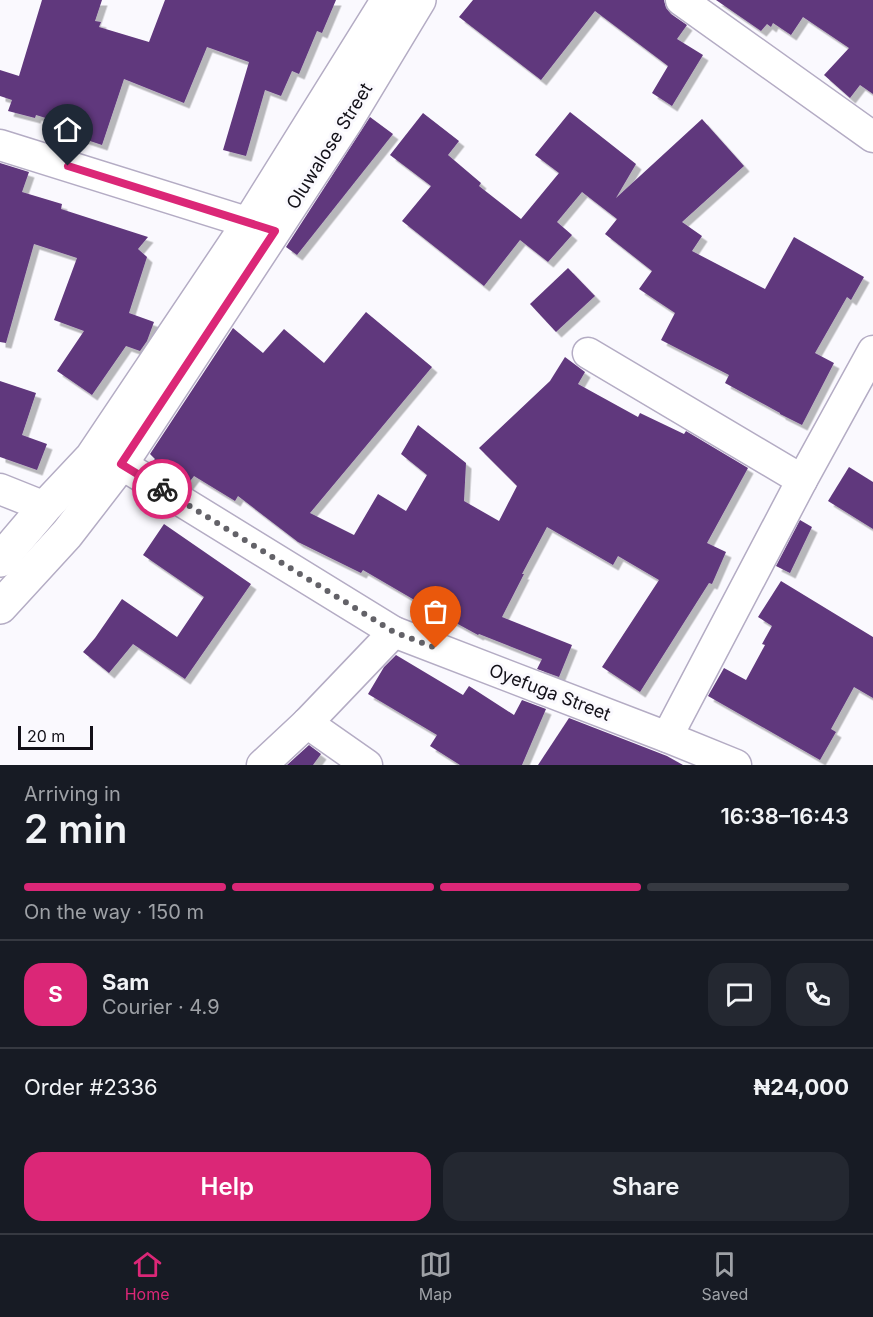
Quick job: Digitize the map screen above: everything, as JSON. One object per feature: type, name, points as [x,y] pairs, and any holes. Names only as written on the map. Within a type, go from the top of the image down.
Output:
[{"type":"street","name":"Oluwalose Street","points":[[0,607],[67,534],[121,464],[262,227],[388,0]]},
{"type":"street","name":"Oluwalose Street","points":[[0,560],[92,457],[262,227],[346,121],[418,0]]},
{"type":"street","points":[[681,0],[873,137]]},
{"type":"street","points":[[0,144],[262,227]]},
{"type":"street","points":[[667,737],[801,480],[873,351]]},
{"type":"street","points":[[588,353],[801,480]]},
{"type":"street","name":"Oyefuga Street","points":[[121,464],[394,632],[736,765]]},
{"type":"street","points":[[0,489],[45,507]]},
{"type":"street","points":[[262,765],[307,723],[394,632]]},
{"type":"street","points":[[307,723],[367,765]]},
{"type":"building","points":[[42,0],[102,0],[95,21],[101,22],[99,27],[149,42],[165,0],[336,0],[322,33],[317,31],[299,74],[292,71],[281,96],[265,90],[246,156],[223,150],[249,62],[207,47],[184,103],[124,79],[102,145],[75,136],[78,128],[36,115],[35,118],[8,111],[12,100],[0,96],[0,70],[19,76]]},
{"type":"building","points":[[473,0],[664,0],[671,14],[687,25],[677,39],[703,55],[672,106],[652,93],[668,66],[595,11],[541,80],[459,17]]},
{"type":"building","points":[[716,0],[873,0],[873,94],[860,85],[850,98],[824,75],[849,48],[803,17],[791,35],[773,23],[771,27],[767,24],[761,31]]},
{"type":"building","points":[[570,112],[636,164],[616,198],[702,119],[744,166],[682,222],[702,236],[692,251],[765,289],[794,237],[864,277],[851,300],[847,297],[815,353],[834,363],[802,425],[725,383],[729,375],[661,340],[675,313],[639,289],[652,271],[605,234],[617,219],[582,192],[557,222],[572,235],[548,262],[520,240],[484,286],[402,221],[431,186],[390,155],[423,113],[459,141],[448,155],[481,183],[479,186],[521,219],[559,173],[535,155]]},
{"type":"building","points":[[370,117],[393,134],[297,255],[286,247]]},
{"type":"building","points":[[0,163],[29,172],[22,192],[62,204],[61,209],[148,237],[138,249],[147,257],[129,313],[154,322],[147,341],[140,351],[126,346],[92,395],[57,371],[84,331],[54,320],[77,258],[34,244],[6,343],[0,342]]},
{"type":"building","points":[[568,268],[595,296],[556,332],[530,304]]},
{"type":"building","points":[[366,312],[432,367],[310,513],[354,535],[378,494],[406,511],[427,475],[401,454],[418,425],[466,463],[464,501],[499,521],[517,486],[479,448],[550,381],[565,357],[585,372],[578,384],[638,417],[640,413],[684,434],[686,431],[748,468],[707,543],[726,552],[712,584],[709,583],[640,692],[602,667],[659,580],[618,556],[613,565],[547,527],[522,574],[524,574],[502,617],[572,645],[559,677],[537,669],[542,659],[478,635],[363,570],[361,573],[298,542],[238,496],[235,501],[194,476],[187,485],[152,462],[155,459],[150,454],[233,328],[263,353],[284,329],[324,363]]},
{"type":"building","points":[[0,381],[36,393],[22,435],[47,444],[37,470],[0,457]]},
{"type":"building","points":[[849,467],[873,482],[873,529],[828,501]]},
{"type":"building","points":[[800,520],[812,527],[790,573],[776,566]]},
{"type":"building","points":[[164,524],[251,584],[185,679],[133,644],[109,673],[83,652],[122,599],[177,637],[204,597],[143,555]]},
{"type":"building","points":[[781,581],[873,637],[873,698],[854,687],[831,729],[836,732],[820,760],[708,696],[724,668],[746,680],[765,645],[762,644],[772,626],[758,617]]},
{"type":"building","points":[[396,655],[463,695],[469,686],[514,715],[522,700],[546,709],[522,765],[460,765],[430,746],[437,735],[368,694],[384,667]]},
{"type":"building","points":[[569,718],[667,756],[683,765],[538,765]]},
{"type":"building","points":[[309,745],[321,754],[313,765],[287,765]]},
{"type":"way so far","points":[[162,489],[394,632],[436,648]]},
{"type":"route","points":[[68,166],[275,231],[121,464],[162,489]]}]
